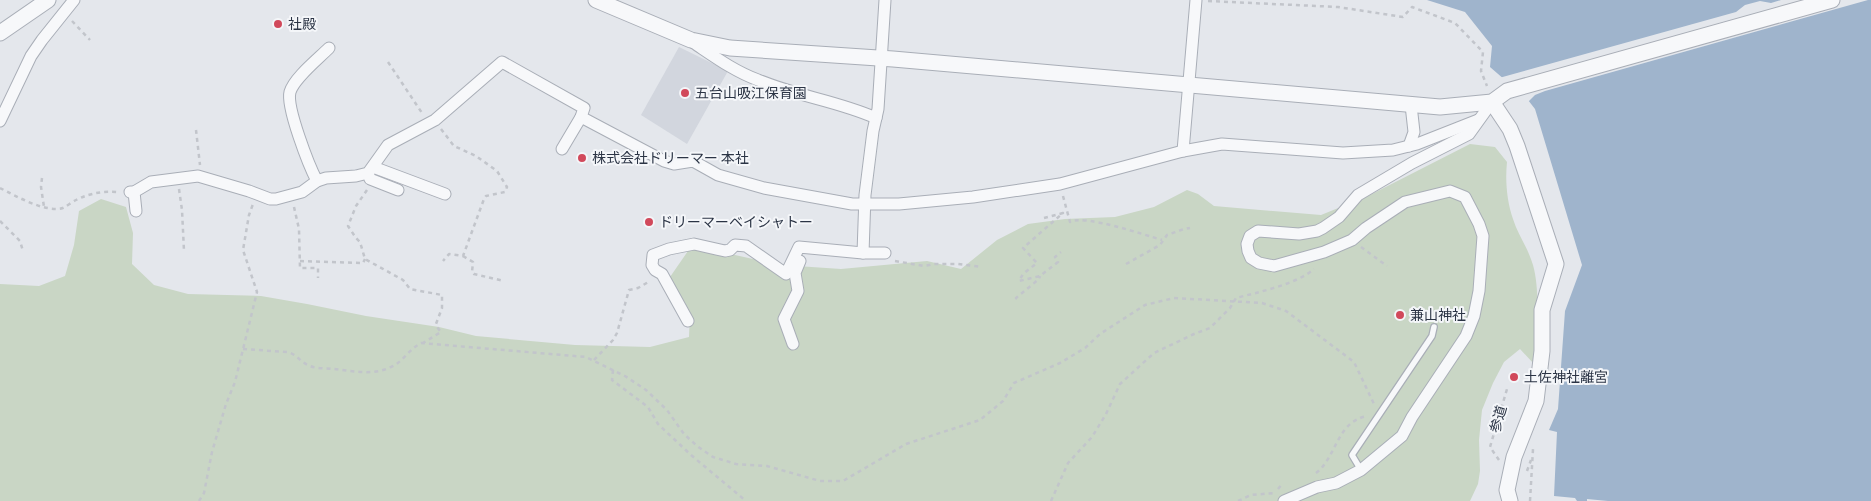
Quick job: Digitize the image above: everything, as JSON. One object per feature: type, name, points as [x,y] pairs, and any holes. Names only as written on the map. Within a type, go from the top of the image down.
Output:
[{"type":"street","points":[[0,34],[48,0]]},
{"type":"street","points":[[0,121],[31,56],[74,0]]},
{"type":"street","points":[[596,0],[691,40],[730,48],[882,58],[1411,105],[1440,107],[1492,102]]},
{"type":"street","points":[[863,253],[864,205],[872,131],[879,100],[885,0]]},
{"type":"street","points":[[1183,150],[1198,0]]},
{"type":"street","points":[[1279,496],[1336,483],[1361,470],[1402,436],[1412,417],[1466,336],[1474,316],[1479,291],[1483,236],[1480,224],[1465,197],[1450,191],[1405,202],[1366,228],[1352,240],[1324,252],[1274,266],[1259,263],[1252,258],[1247,244],[1250,236],[1258,231],[1299,234],[1323,228],[1339,216],[1358,195],[1412,163],[1469,134],[1492,102],[1507,91],[1832,0]]},
{"type":"street","points":[[691,40],[723,63],[758,80],[859,110],[876,118]]},
{"type":"street","points":[[317,181],[299,136],[291,109],[290,93],[296,81],[328,48]]},
{"type":"street","points":[[371,173],[388,145],[432,121],[502,62],[584,108],[581,117],[562,149]]},
{"type":"street","points":[[1492,102],[1510,129],[1517,146],[1556,264],[1542,310],[1542,351],[1536,401],[1514,458],[1508,500]]},
{"type":"street","points":[[1409,146],[1414,132],[1411,105]]},
{"type":"street","points":[[581,117],[664,161],[674,164],[693,160],[718,175],[746,184],[823,200],[864,205],[940,200],[1060,184],[1183,150],[1222,144],[1343,154],[1376,152],[1409,146],[1478,120]]},
{"type":"street","points":[[371,173],[398,190]]},
{"type":"street","points":[[136,211],[132,192],[151,182],[198,176],[270,199],[291,196],[302,192],[317,181],[326,178],[371,173],[445,194]]},
{"type":"street","points":[[688,321],[662,274],[652,266],[653,255],[669,249],[694,244],[724,251],[730,250],[735,245],[746,246],[786,274],[799,247],[886,257]]},
{"type":"street","points":[[792,344],[784,320],[798,291],[795,273],[805,247]]},
{"type":"lane","points":[[1361,470],[1352,455],[1432,336],[1434,327]]},
{"type":"path","points":[[1198,0],[1338,7],[1403,17],[1412,6],[1455,23],[1472,40],[1483,52],[1481,71],[1487,86]]},
{"type":"path","points":[[64,13],[90,40]]},
{"type":"path","points":[[388,62],[432,121],[454,146],[476,156],[497,171],[507,187],[505,192],[486,196],[484,199],[463,256]]},
{"type":"path","points":[[196,130],[200,163],[198,176]]},
{"type":"path","points":[[364,260],[360,242],[348,226],[371,173]]},
{"type":"path","points":[[42,178],[41,186],[44,207]]},
{"type":"path","points":[[178,178],[184,251]]},
{"type":"path","points":[[1060,184],[1070,222],[1072,220],[1093,222],[1162,240]]},
{"type":"path","points":[[0,188],[26,201],[44,207],[62,208],[94,193],[132,192]]},
{"type":"path","points":[[199,501],[204,493],[212,452],[226,404],[235,382],[257,292],[243,250],[249,215],[257,194]]},
{"type":"path","points":[[291,196],[299,229],[300,268],[318,268],[318,278]]},
{"type":"path","points":[[1040,276],[1018,281],[1023,274],[1037,263],[1023,248],[1063,213],[1044,218]]},
{"type":"path","points":[[0,221],[20,241],[23,251]]},
{"type":"path","points":[[1126,264],[1160,245],[1167,235],[1190,228]]},
{"type":"path","points":[[1352,240],[1387,266]]},
{"type":"path","points":[[1017,299],[1039,279],[1048,267],[1058,262],[1054,257],[1061,252]]},
{"type":"path","points":[[1051,501],[1068,463],[1092,437],[1106,414],[1120,384],[1154,353],[1210,328],[1230,308],[1236,298],[1272,289],[1309,273],[1325,259],[1324,252]]},
{"type":"path","points":[[443,260],[449,254],[463,256],[474,262],[472,272],[474,274],[504,281]]},
{"type":"path","points":[[886,257],[924,266],[958,264],[982,267]]},
{"type":"path","points":[[300,261],[352,264],[362,263],[364,260]]},
{"type":"path","points":[[243,349],[287,352],[292,353],[312,367],[365,373],[390,368],[399,363],[414,346],[441,332],[436,324],[442,308],[442,295],[410,290],[403,280],[364,260]]},
{"type":"path","points":[[594,360],[617,333],[629,290],[638,288],[662,274]]},
{"type":"path","points":[[421,343],[586,357],[613,370],[646,390],[667,410],[684,434],[696,446],[713,457],[736,464],[767,466],[820,481],[843,481],[906,444],[980,420],[1003,401],[1014,383],[1060,363],[1085,348],[1100,334],[1145,305],[1174,298],[1262,303],[1276,306],[1286,311],[1354,362],[1379,414],[1358,418],[1347,426],[1318,472],[1311,475]]},
{"type":"path","points":[[613,370],[612,380],[648,407],[658,424],[691,455],[746,501]]},
{"type":"path","name":"参道","points":[[1507,389],[1490,447],[1502,465],[1511,471]]},
{"type":"path","points":[[1238,501],[1260,493],[1279,496],[1282,483]]},
{"type":"shaded area","name":"五台山吸江保育園","points":[[679,47],[728,71],[687,144],[641,115]]},
{"type":"green space","points":[[1470,144],[1495,147],[1507,162],[1506,184],[1509,206],[1515,225],[1533,265],[1535,276],[1537,288],[1537,327],[1534,364],[1520,349],[1504,362],[1482,410],[1479,440],[1480,471],[1478,484],[1470,501],[0,501],[0,284],[39,286],[65,276],[74,245],[79,211],[101,199],[126,207],[133,233],[132,264],[154,285],[188,294],[261,296],[366,316],[439,327],[476,336],[575,345],[650,347],[689,337],[690,312],[670,277],[688,251],[699,247],[762,261],[797,266],[841,269],[927,261],[961,269],[997,240],[1028,224],[1065,219],[1115,217],[1154,207],[1187,190],[1198,194],[1214,206],[1321,215],[1368,196]]},
{"type":"water","points":[[1427,0],[1871,0],[1871,501],[1608,501],[1587,499],[1587,501],[1577,501],[1575,498],[1554,496],[1557,432],[1549,430],[1558,409],[1565,311],[1582,265],[1535,109],[1528,100],[1490,67],[1492,46],[1465,12]]},
{"type":"pier","points":[[1781,0],[1868,0],[1545,91],[1535,95],[1527,103],[1499,78],[1736,12],[1745,5],[1760,1],[1771,3]]},
{"type":"place","name":"社殿","points":[[278,24]]},
{"type":"place","name":"五台山吸江保育園","points":[[685,93]]},
{"type":"place","name":"株式会社ドリーマー 本社","points":[[582,158]]},
{"type":"place","name":"ドリーマーベイシャトー","points":[[649,222]]},
{"type":"place","name":"兼山神社","points":[[1400,315]]},
{"type":"place","name":"土佐神社離宮","points":[[1514,377]]}]
